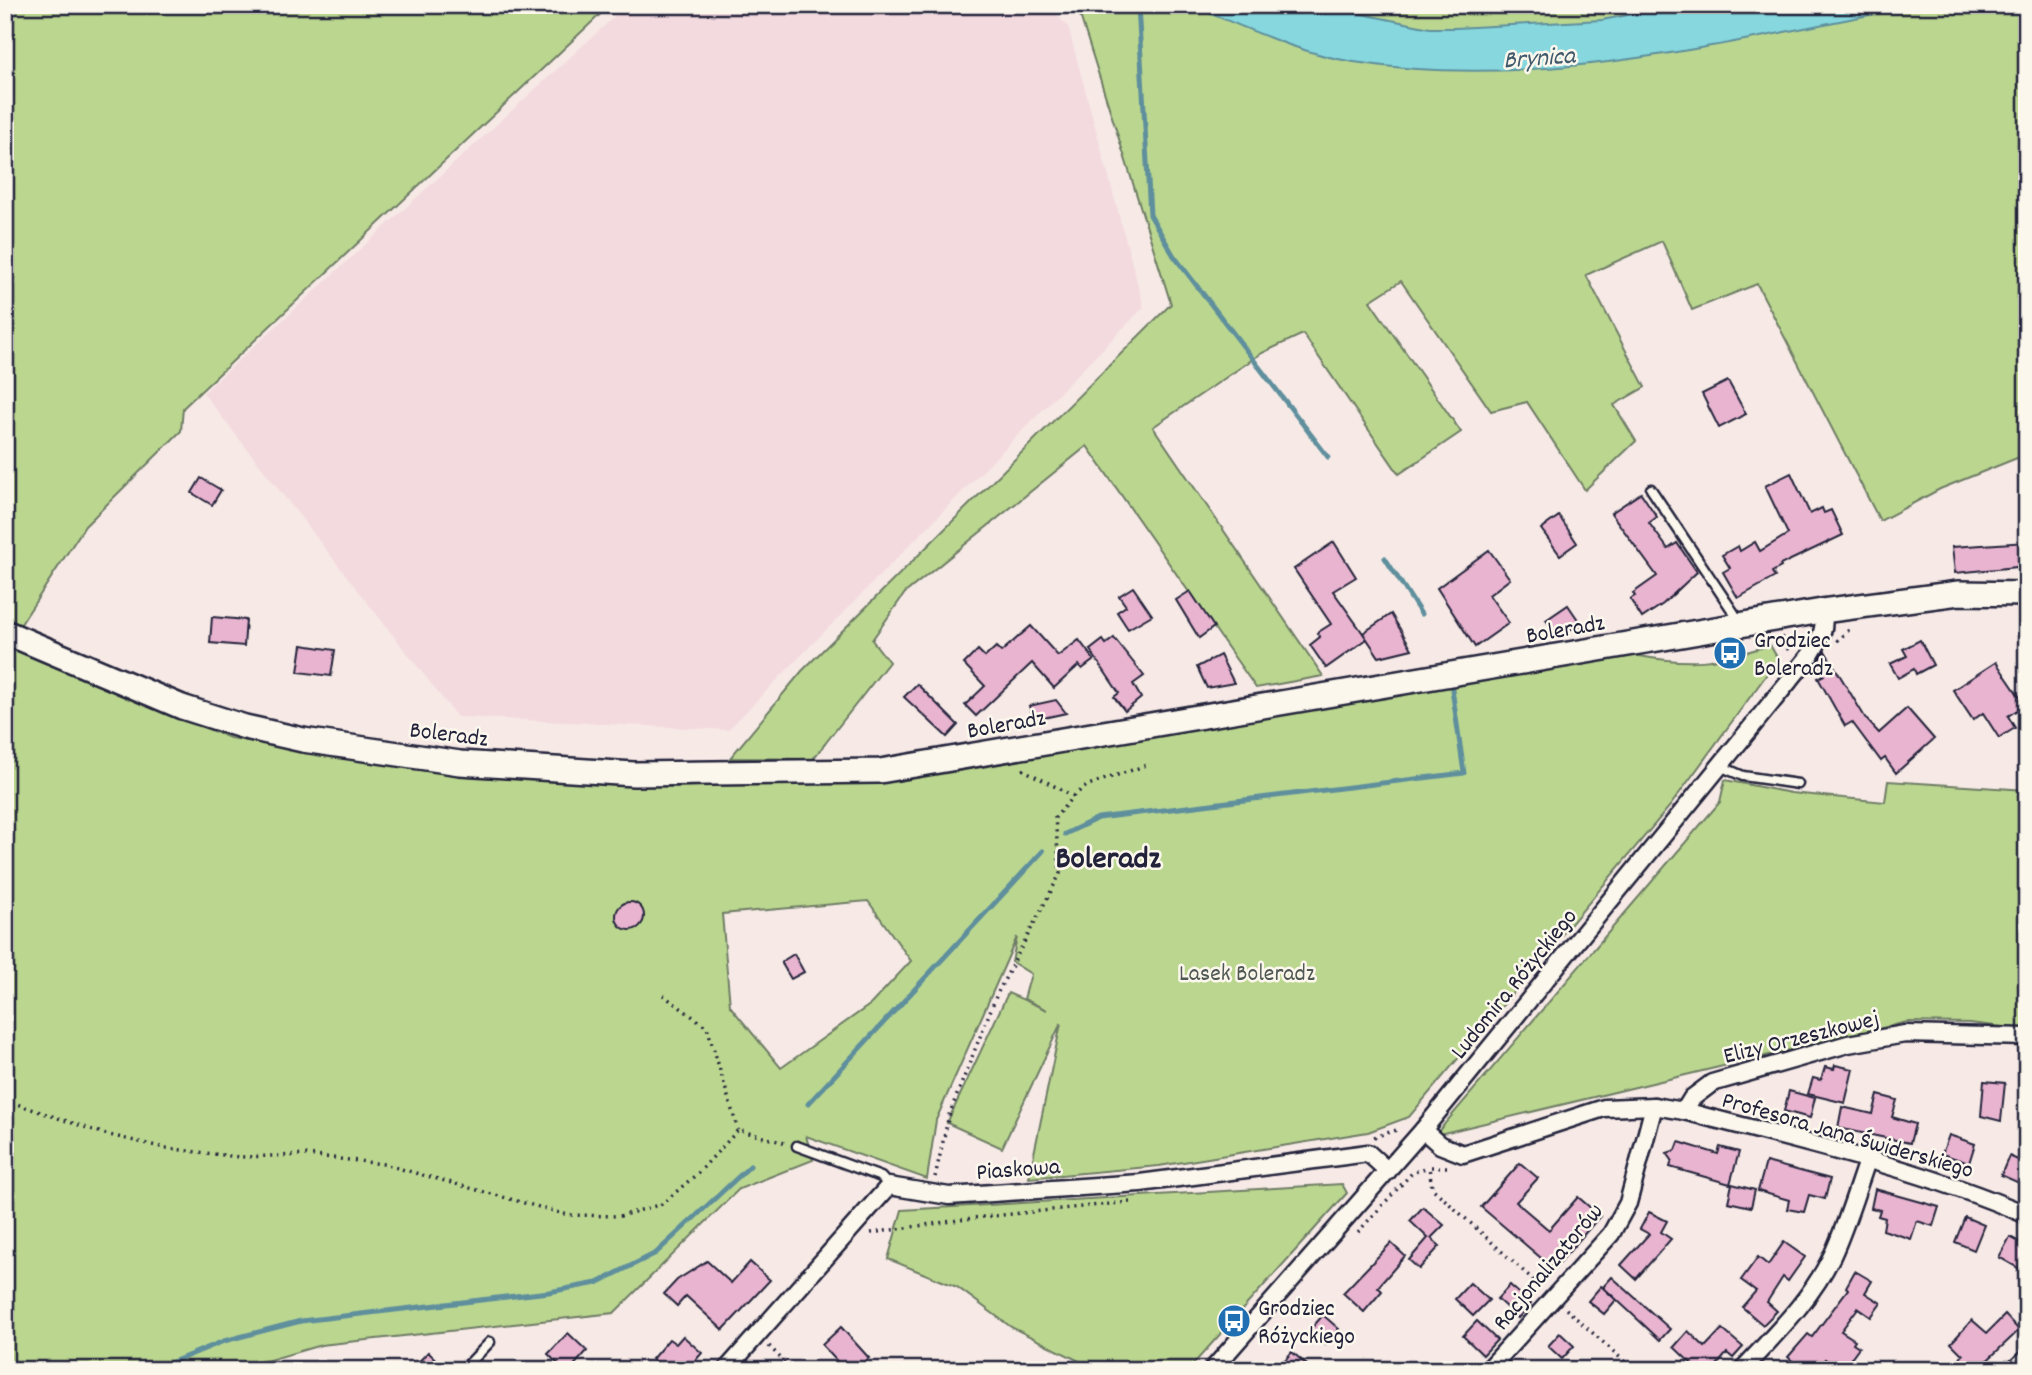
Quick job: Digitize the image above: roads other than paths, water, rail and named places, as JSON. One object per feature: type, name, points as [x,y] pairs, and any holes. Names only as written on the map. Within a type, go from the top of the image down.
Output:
[{"type":"street","name":"Boleradz","points":[[5,632],[182,707],[245,727],[303,740],[460,763],[634,774],[866,771],[1822,611],[1959,593],[2027,594]]},
{"type":"street","name":"Ludomira Różyckiego","points":[[1212,1370],[1388,1171],[1416,1128],[1811,654],[1822,637],[1825,621],[1822,611]]},
{"type":"street","name":"Elizy Orzeszkowej","points":[[1684,1111],[1692,1098],[1712,1083],[1848,1044],[1905,1034],[2027,1037]]},
{"type":"street","points":[[1416,1128],[1440,1145],[1463,1154],[1604,1108],[1654,1106]]},
{"type":"street","name":"Profesora Jana Świderskiego","points":[[1654,1106],[1684,1111],[1867,1161],[1978,1195],[2027,1215]]},
{"type":"street","name":"Racjonalizatorów","points":[[1488,1370],[1611,1234],[1628,1203],[1654,1106]]},
{"type":"street","name":"Piaskowa","points":[[889,1186],[948,1196],[1140,1183],[1367,1153],[1388,1171]]},
{"type":"street","points":[[1742,1370],[1801,1304],[1817,1281],[1831,1257],[1867,1161]]},
{"type":"street","points":[[726,1370],[889,1186]]},
{"type":"street","points":[[2014,1370],[2027,1358]]},
{"type":"lane","points":[[1651,489],[1742,625]]},
{"type":"lane","points":[[1720,766],[1743,776],[1798,784]]},
{"type":"lane","points":[[797,1146],[881,1177],[889,1186]]},
{"type":"lane","points":[[463,1370],[490,1342]]},
{"type":"water","name":"Brynica","points":[[1189,5],[1318,5],[1430,28],[1455,28],[1602,20],[1679,5],[1921,5],[1639,58],[1497,71],[1425,70],[1333,58],[1270,38]]},
{"type":"waterway","points":[[1138,5],[1150,215],[1174,256],[1328,457]]},
{"type":"waterway","points":[[1385,558],[1421,614]]},
{"type":"waterway","points":[[1065,834],[1098,818],[1464,773],[1452,689]]},
{"type":"waterway","points":[[808,1104],[1043,851]]},
{"type":"waterway","points":[[153,1370],[224,1341],[301,1321],[549,1292],[597,1283],[656,1253],[750,1166]]},
{"type":"place","name":"Grodziec Boleradz","points":[[1730,653]]},
{"type":"place","name":"Grodziec Różyckiego","points":[[1234,1321]]},
{"type":"district","name":"Boleradz","points":[[1108,856]]},
{"type":"park label","name":"Lasek Boleradz","points":[[1247,972]]}]
